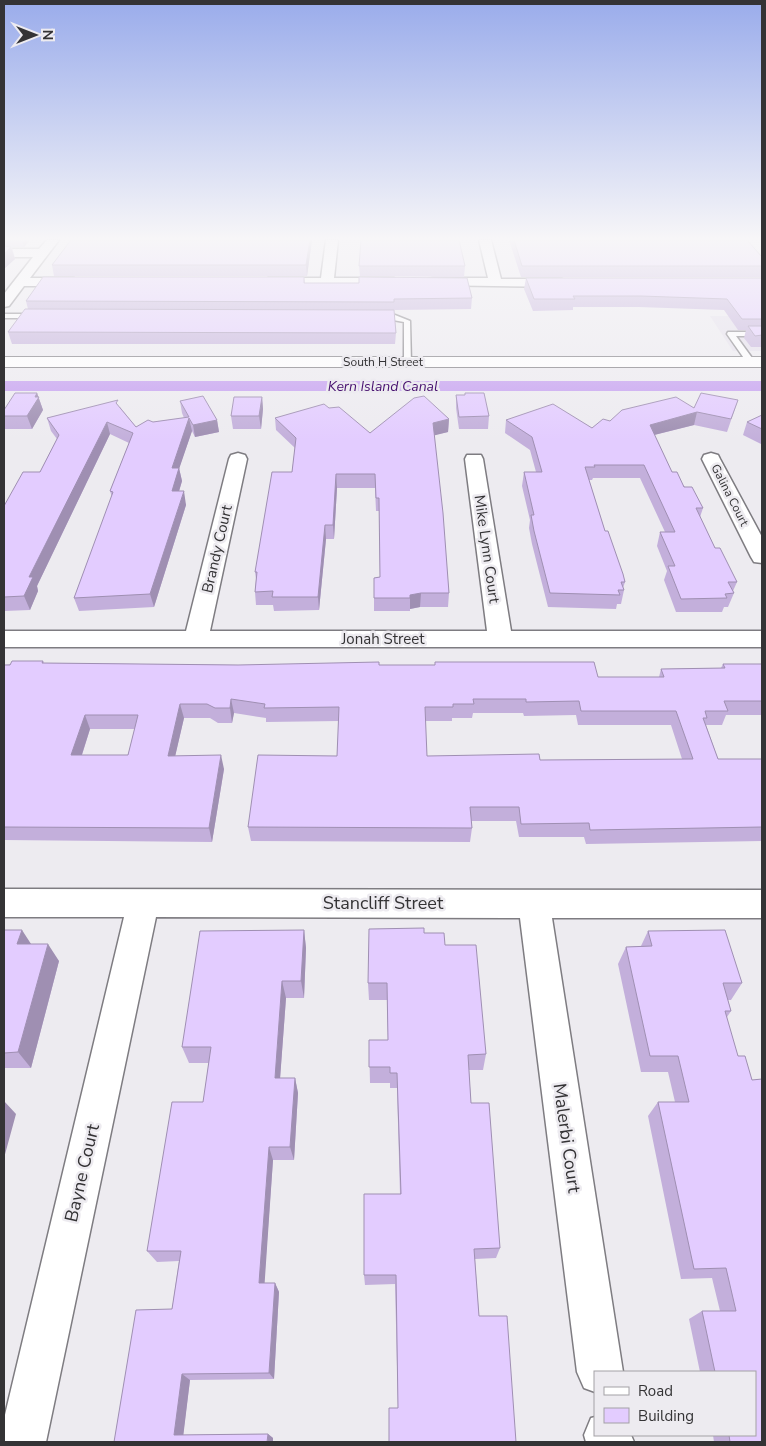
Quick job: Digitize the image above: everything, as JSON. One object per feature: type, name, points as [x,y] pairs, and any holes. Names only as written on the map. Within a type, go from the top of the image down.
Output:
[{"type":"street","name":"South H Street","points":[[4,362],[757,362]]},
{"type":"street","name":"Brandy Court","points":[[196,639],[238,459]]},
{"type":"street","name":"Mike Lynn Court","points":[[474,459],[500,639]]},
{"type":"street","name":"Galina Court","points":[[711,459],[762,557]]},
{"type":"street","name":"Jonah Street","points":[[4,639],[762,639]]},
{"type":"street","name":"Stancliff Street","points":[[4,903],[762,904]]},
{"type":"street","name":"Bayne Court","points":[[22,1442],[142,903]]},
{"type":"street","name":"Malerbi Court","points":[[534,903],[600,1371]]},
{"type":"lane","points":[[4,316],[43,316]]},
{"type":"lane","points":[[375,317],[395,317],[406,321],[408,362]]},
{"type":"lane","points":[[757,362],[731,334],[762,334]]},
{"type":"shaded area","points":[[710,316],[762,316],[762,351],[733,351]]},
{"type":"building","points":[[733,307],[762,307],[762,319],[742,319]]},
{"type":"building","points":[[25,309],[394,310],[396,333],[8,332]]},
{"type":"building","points":[[748,326],[762,326],[762,335],[755,336]]},
{"type":"building","points":[[15,393],[37,393],[35,397],[39,397],[27,416],[4,416],[4,410]]},
{"type":"building","points":[[465,393],[484,393],[489,416],[459,417],[456,395],[465,395]]},
{"type":"building","points":[[701,393],[738,400],[731,419],[697,412],[650,425],[672,472],[677,472],[684,487],[692,487],[703,508],[696,508],[715,548],[720,548],[737,582],[728,582],[734,593],[725,594],[727,598],[681,599],[668,566],[675,566],[660,532],[675,532],[644,465],[594,465],[595,467],[585,467],[605,531],[608,531],[623,574],[625,582],[621,582],[624,590],[618,590],[620,595],[550,593],[534,531],[531,515],[534,515],[524,472],[542,472],[532,437],[506,420],[553,404],[592,428],[603,419],[610,421],[622,410],[676,397],[694,408]]},
{"type":"building","points":[[203,396],[217,420],[193,425],[189,418],[172,468],[179,468],[172,491],[184,491],[150,594],[74,598],[113,492],[110,491],[133,433],[107,422],[29,577],[33,577],[24,596],[4,597],[4,506],[23,472],[40,472],[59,435],[47,418],[118,400],[116,403],[136,427],[148,420],[153,422],[189,417],[180,401]]},
{"type":"building","points":[[424,396],[449,419],[433,423],[443,513],[449,593],[421,593],[410,595],[410,598],[374,598],[374,578],[380,577],[379,498],[376,498],[375,474],[336,474],[333,525],[325,525],[318,597],[272,597],[273,591],[255,592],[257,572],[255,572],[272,472],[292,472],[296,438],[275,418],[324,404],[329,408],[339,407],[370,433],[414,398]]},
{"type":"building","points":[[234,397],[262,397],[259,416],[231,416]]},
{"type":"building","points":[[762,415],[762,429],[747,422]]},
{"type":"building","points":[[12,661],[238,665],[379,662],[379,665],[435,665],[435,662],[594,662],[598,677],[664,677],[661,669],[725,668],[723,664],[762,664],[762,701],[724,701],[728,711],[705,711],[707,718],[703,718],[718,759],[762,759],[762,827],[590,830],[589,823],[521,824],[519,807],[470,807],[472,828],[248,827],[258,755],[337,756],[339,707],[264,708],[265,704],[231,699],[230,708],[215,708],[207,704],[180,704],[168,756],[221,755],[209,828],[4,827],[4,665],[10,665]],"holes":[[[473,699],[526,699],[526,702],[579,701],[581,711],[676,711],[693,759],[540,760],[539,754],[427,756],[425,707],[453,707],[453,704],[474,704]],[[85,715],[138,715],[128,755],[71,755]]]},
{"type":"building","points":[[424,928],[424,933],[444,933],[445,945],[476,945],[486,1054],[468,1055],[471,1103],[489,1103],[500,1248],[474,1249],[479,1316],[507,1316],[516,1442],[389,1442],[389,1408],[398,1408],[396,1275],[364,1275],[364,1194],[401,1194],[397,1073],[390,1073],[390,1067],[369,1067],[369,1040],[388,1040],[387,983],[368,983],[369,929]]},
{"type":"building","points":[[4,930],[22,930],[17,944],[48,944],[18,1052],[4,1053]]},
{"type":"building","points":[[304,930],[301,981],[282,981],[275,1078],[295,1078],[290,1147],[269,1147],[259,1283],[275,1283],[269,1373],[182,1374],[174,1435],[268,1434],[267,1442],[114,1442],[136,1310],[172,1309],[181,1251],[147,1251],[172,1102],[203,1102],[211,1047],[182,1047],[200,931]]},
{"type":"building","points":[[725,930],[742,983],[723,983],[731,1011],[725,1011],[738,1056],[745,1056],[752,1080],[762,1079],[762,1442],[730,1442],[729,1436],[756,1436],[756,1371],[715,1371],[702,1311],[736,1311],[726,1268],[694,1269],[658,1102],[689,1102],[678,1056],[650,1056],[626,947],[652,946],[648,931]]},
{"type":"waterway","name":"Kern Island Canal","points":[[4,386],[762,386]]}]
